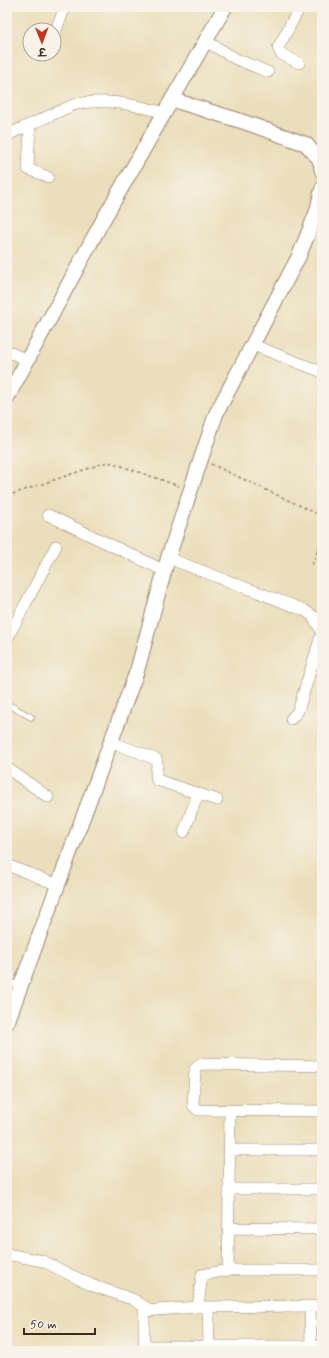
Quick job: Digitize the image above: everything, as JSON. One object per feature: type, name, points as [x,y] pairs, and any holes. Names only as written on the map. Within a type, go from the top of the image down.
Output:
[{"type":"street","points":[[59,22],[64,7]]},
{"type":"street","points":[[7,398],[102,220],[166,113],[225,7]]},
{"type":"street","points":[[299,63],[281,54],[278,48],[300,7]]},
{"type":"street","points":[[206,41],[236,59],[268,72]]},
{"type":"street","points":[[173,100],[241,121],[306,144],[320,160],[322,171]]},
{"type":"street","points":[[7,135],[73,105],[91,102],[128,104],[166,113]]},
{"type":"street","points":[[30,125],[28,169],[48,177]]},
{"type":"street","points":[[7,1023],[137,671],[166,564],[216,414],[299,256],[318,211],[322,189]]},
{"type":"street","points":[[253,345],[322,372]]},
{"type":"street","points":[[7,351],[27,360]]},
{"type":"street","points":[[48,515],[166,564],[304,610],[322,622]]},
{"type":"street","points":[[7,639],[56,546]]},
{"type":"street","points":[[291,719],[298,711],[322,636],[321,630],[312,615]]},
{"type":"street","points":[[111,742],[156,759],[158,763],[155,775],[157,780],[217,800]]},
{"type":"street","points":[[7,768],[48,797]]},
{"type":"street","points":[[184,832],[198,793]]},
{"type":"street","points":[[7,866],[58,885]]},
{"type":"street","points":[[322,1066],[200,1064],[195,1069],[193,1104],[198,1110],[322,1111]]},
{"type":"street","points":[[228,1270],[230,1110]]},
{"type":"street","points":[[229,1150],[322,1150]]},
{"type":"street","points":[[229,1189],[322,1189]]},
{"type":"street","points":[[229,1228],[322,1229]]},
{"type":"street","points":[[7,1254],[43,1260],[91,1285],[132,1299],[148,1309],[322,1306]]},
{"type":"street","points":[[209,1346],[203,1307],[202,1275],[228,1270],[322,1270]]},
{"type":"street","points":[[148,1309],[144,1311],[143,1316],[144,1348],[209,1346],[316,1346],[310,1306]]},
{"type":"lane","points":[[7,704],[31,717]]},
{"type":"lane","points":[[7,982],[20,986]]},
{"type":"path","points":[[201,459],[322,516]]},
{"type":"path","points":[[7,496],[107,462],[190,490]]},
{"type":"path","points":[[312,565],[322,538]]}]
